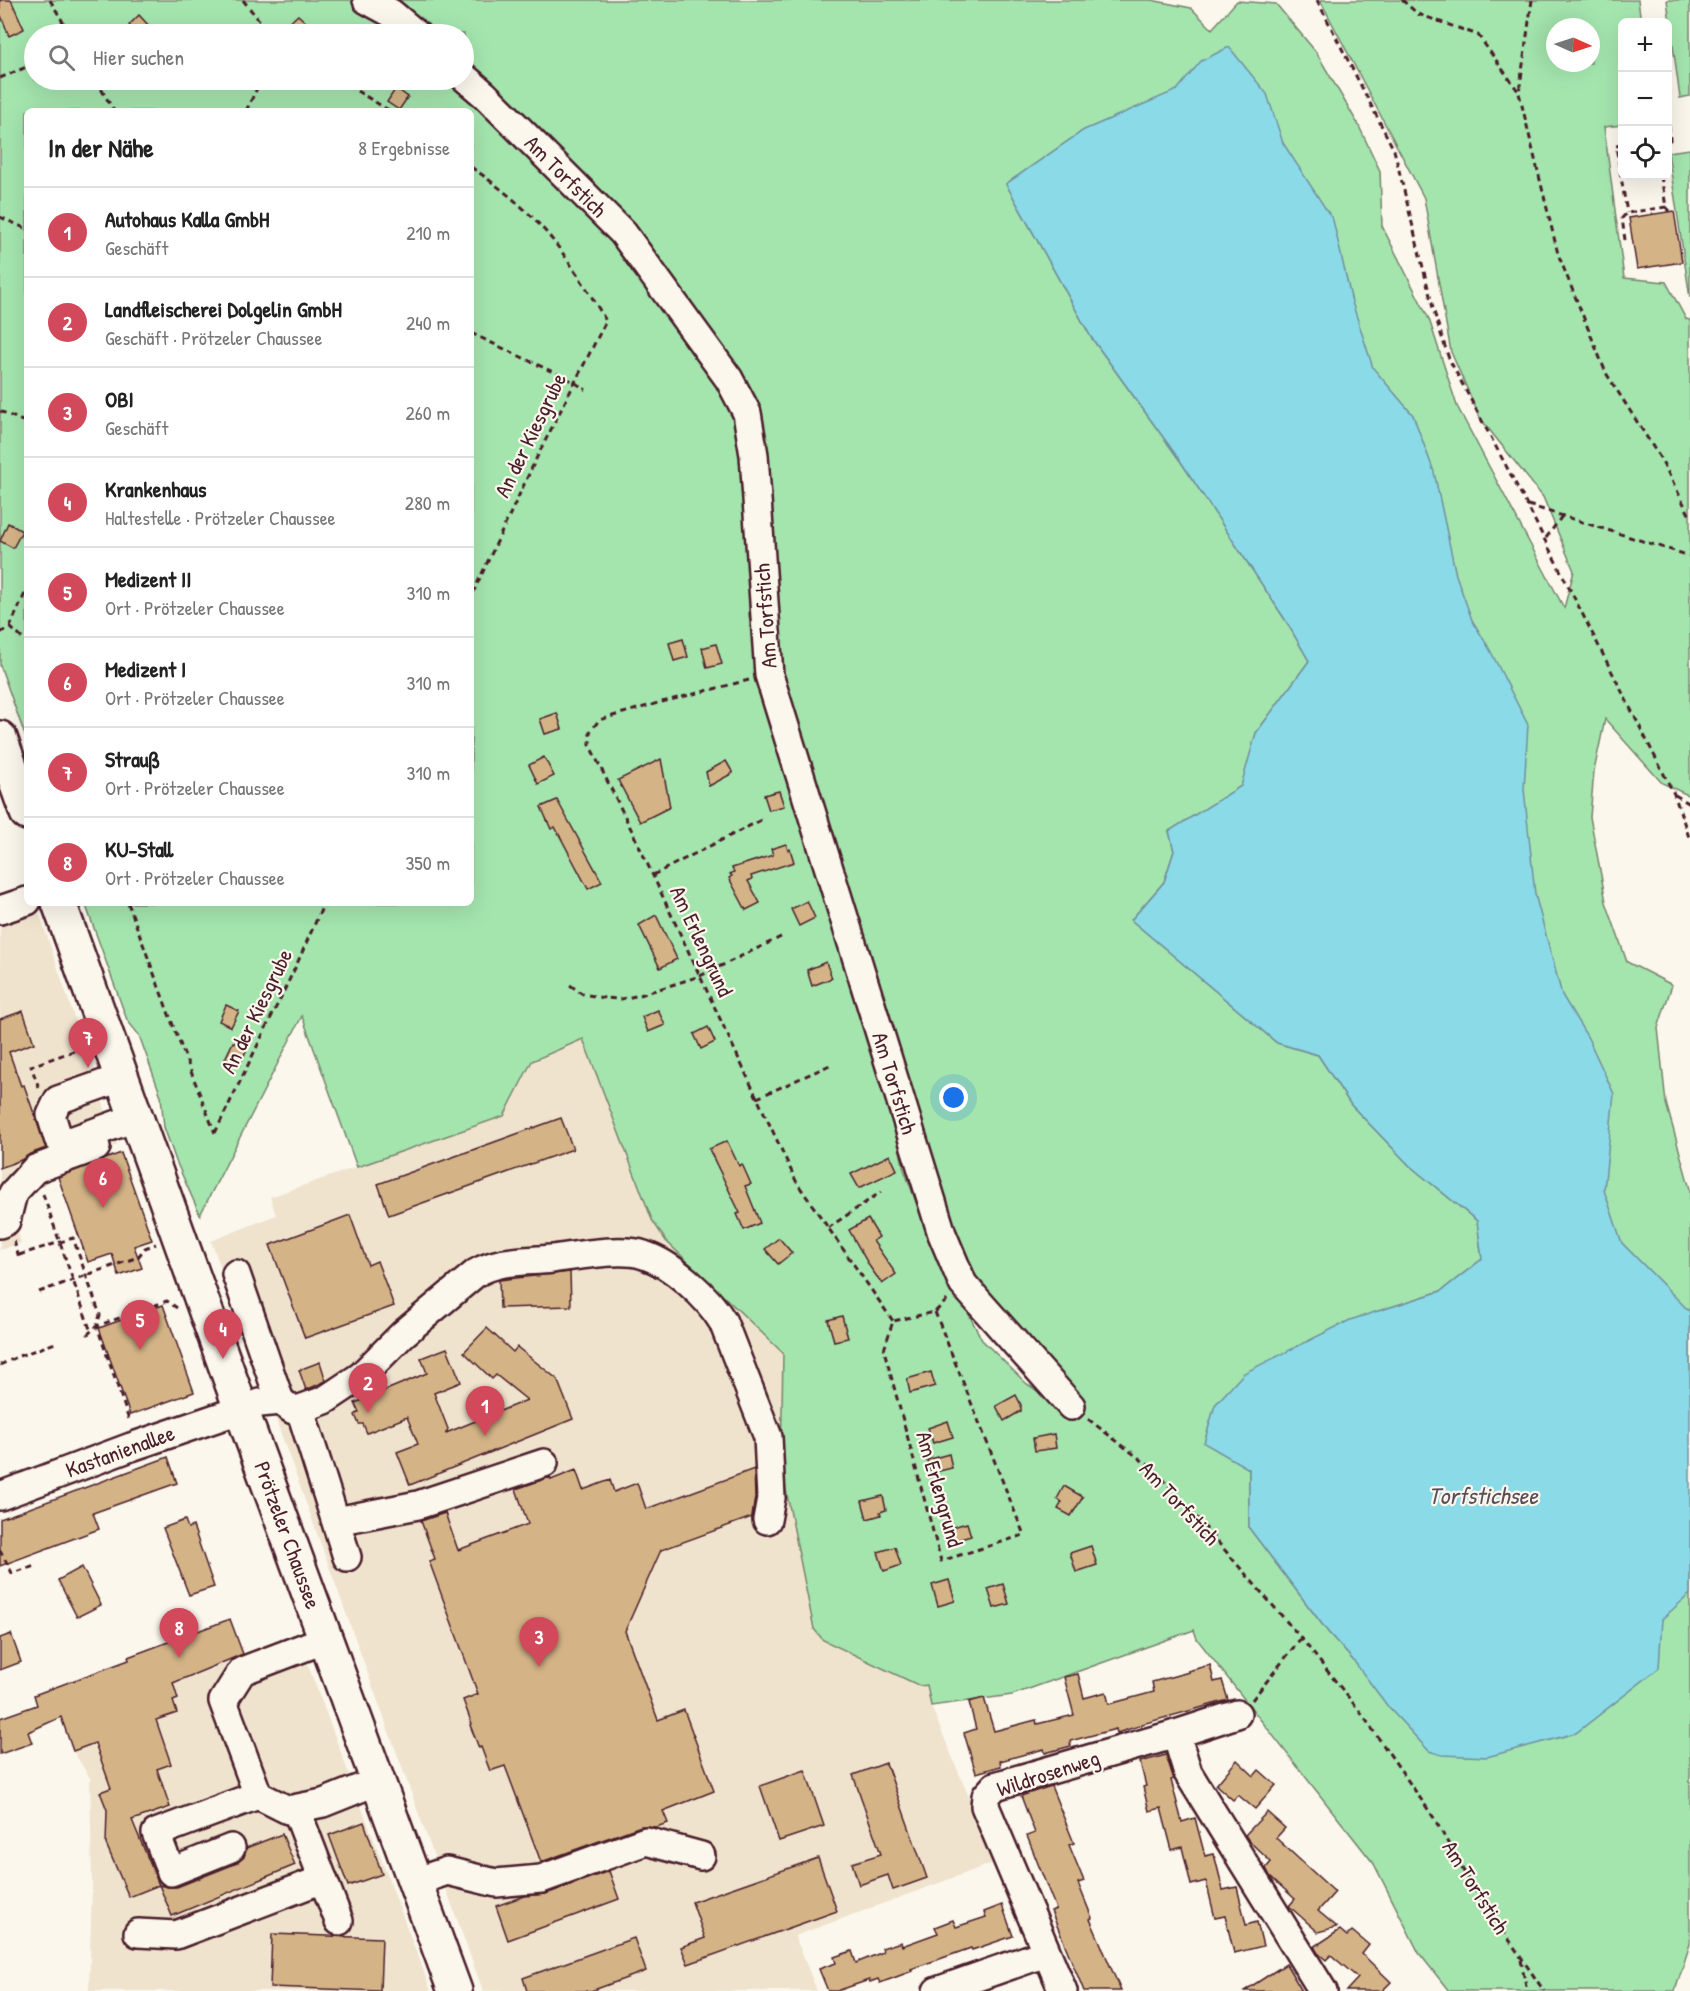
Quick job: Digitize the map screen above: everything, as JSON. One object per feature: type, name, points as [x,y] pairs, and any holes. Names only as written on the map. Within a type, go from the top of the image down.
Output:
[{"type":"main road","points":[[0,738],[24,805]]},
{"type":"main road","name":"Prötzeler Chaussee","points":[[60,906],[114,1080],[140,1124],[241,1409],[455,1991]]},
{"type":"street","points":[[367,0],[391,13],[404,24]]},
{"type":"street","name":"Am Torfstich","points":[[474,85],[623,233],[729,379],[747,413],[754,455],[769,675],[942,1234],[963,1284],[1071,1406]]},
{"type":"street","points":[[0,910],[24,902]]},
{"type":"street","points":[[114,1080],[58,1100],[51,1115],[58,1138],[71,1141],[140,1124]]},
{"type":"street","points":[[0,1224],[6,1221],[7,1197],[35,1169],[140,1124]]},
{"type":"street","name":"Kastanienallee","points":[[0,1496],[137,1445],[260,1403],[290,1405],[325,1400],[361,1376],[403,1334],[476,1273],[489,1266],[509,1261],[589,1254],[643,1254],[664,1265],[701,1293],[714,1307],[723,1322],[768,1437],[771,1498],[767,1520]]},
{"type":"street","points":[[236,1274],[336,1521],[347,1557]]},
{"type":"street","points":[[336,1521],[418,1505],[544,1463]]},
{"type":"street","points":[[326,1639],[243,1671],[223,1701],[258,1795],[288,1810],[323,1803],[378,1781]]},
{"type":"street","name":"Wildrosenweg","points":[[1063,1991],[985,1806],[986,1796],[995,1786],[1237,1714]]},
{"type":"street","points":[[1176,1734],[1188,1773],[1323,1991]]},
{"type":"street","points":[[231,1848],[171,1872],[156,1833],[258,1795]]},
{"type":"street","points":[[296,1809],[339,1921]]},
{"type":"street","points":[[416,1882],[447,1871],[496,1883],[541,1879],[646,1841],[701,1856]]},
{"type":"street","points":[[138,1933],[176,1935],[323,1879]]},
{"type":"street","points":[[937,1991],[1046,1953]]},
{"type":"path","points":[[50,0],[64,24]]},
{"type":"path","points":[[243,0],[262,24]]},
{"type":"path","points":[[1317,0],[1394,150],[1434,312],[1449,359],[1545,539],[1674,794],[1690,840]]},
{"type":"path","points":[[1402,0],[1418,14],[1478,34],[1519,93],[1558,254],[1606,373],[1662,461],[1690,516]]},
{"type":"path","points":[[1519,93],[1532,0]]},
{"type":"path","points":[[0,78],[24,68]]},
{"type":"path","points":[[102,90],[112,108]]},
{"type":"path","points":[[247,108],[256,90]]},
{"type":"path","points":[[355,90],[385,108]]},
{"type":"path","name":"An der Kiesgrube","points":[[474,169],[504,191],[537,222],[574,270],[606,321],[573,382],[474,591]]},
{"type":"path","points":[[1622,180],[1627,213]]},
{"type":"path","points":[[1662,180],[1666,207],[1670,211]]},
{"type":"path","points":[[1625,240],[1623,218],[1627,213],[1666,207]]},
{"type":"path","points":[[0,217],[24,228]]},
{"type":"path","points":[[474,334],[586,390]]},
{"type":"path","points":[[0,411],[24,422]]},
{"type":"path","points":[[1527,505],[1690,556]]},
{"type":"path","points":[[1545,539],[1562,516]]},
{"type":"path","points":[[0,633],[10,627],[24,596]]},
{"type":"path","points":[[10,627],[24,639]]},
{"type":"path","name":"Am Erlengrund","points":[[769,675],[599,720],[590,732],[590,746],[797,1183],[893,1321],[884,1350],[940,1561],[1024,1535],[935,1312]]},
{"type":"path","points":[[1674,794],[1690,804]]},
{"type":"path","points":[[653,875],[761,820]]},
{"type":"path","name":"An der Kiesgrube","points":[[129,906],[216,1133],[323,906]]},
{"type":"path","points":[[570,985],[584,994],[604,999],[621,999],[700,976],[785,935]]},
{"type":"path","points":[[41,1095],[31,1066],[90,1045]]},
{"type":"path","points":[[757,1098],[830,1065]]},
{"type":"path","points":[[35,1169],[91,1332]]},
{"type":"path","points":[[828,1228],[881,1192]]},
{"type":"path","points":[[21,1261],[19,1255],[73,1238],[100,1315],[97,1326],[137,1445]]},
{"type":"path","points":[[39,1292],[138,1257],[145,1248],[164,1241]]},
{"type":"path","points":[[893,1321],[935,1312],[963,1284]]},
{"type":"path","points":[[87,1335],[97,1326],[167,1301],[181,1310]]},
{"type":"path","points":[[0,1365],[58,1342]]},
{"type":"path","name":"Am Torfstich","points":[[1071,1406],[1157,1472],[1300,1638],[1361,1713],[1434,1818],[1469,1881],[1544,1991]]},
{"type":"path","points":[[0,1550],[12,1573],[35,1566]]},
{"type":"path","points":[[1237,1714],[1247,1706],[1300,1638]]},
{"type":"path","points":[[1521,1958],[1527,1991]]},
{"type":"shaded area","points":[[0,899],[24,902],[24,906],[37,906],[117,1145],[5,1184],[21,1243],[0,1250]]},
{"type":"shaded area","points":[[583,1039],[652,1220],[666,1241],[783,1353],[781,1465],[927,1684],[931,1706],[996,1862],[795,1936],[817,1991],[483,1991],[211,1241],[276,1215],[270,1197],[504,1116],[532,1061]]},
{"type":"shaded area","points":[[297,1636],[431,1991],[89,1991],[92,1884],[90,1778],[73,1751],[173,1683]]},
{"type":"green space","points":[[0,0],[375,0],[403,24],[24,24],[24,90],[474,90],[613,236],[736,403],[753,480],[749,616],[773,716],[882,1072],[904,1169],[926,1230],[982,1340],[1027,1384],[1044,1395],[990,1309],[931,1200],[813,792],[775,644],[755,478],[751,392],[697,316],[474,82],[474,24],[410,24],[378,0],[1151,0],[1191,8],[1212,29],[1237,1],[1276,4],[1316,52],[1358,124],[1380,171],[1382,226],[1429,319],[1457,406],[1564,608],[1574,571],[1543,497],[1480,418],[1451,352],[1424,198],[1320,0],[1638,0],[1640,18],[1618,18],[1618,125],[1604,127],[1624,278],[1666,282],[1686,319],[1690,320],[1690,796],[1662,783],[1605,719],[1594,771],[1590,817],[1606,902],[1627,962],[1672,985],[1658,1028],[1666,1103],[1690,1189],[1690,1370],[1667,1365],[1084,130],[1006,184],[1091,337],[1181,462],[1286,621],[1309,661],[1256,733],[1242,786],[1169,831],[1174,851],[1164,882],[1131,920],[1277,1043],[1318,1055],[1351,1105],[1410,1166],[1477,1221],[1482,1259],[1441,1291],[1376,1312],[1249,1469],[1249,1528],[1328,1632],[1353,1660],[1662,1619],[1690,1544],[1690,1944],[1675,1991],[1449,1991],[1419,1953],[1374,1864],[1197,1639],[1194,1630],[1012,1695],[931,1706],[927,1685],[920,1686],[823,1640],[814,1629],[781,1465],[783,1353],[666,1241],[652,1220],[583,1039],[532,1061],[504,1116],[357,1167],[302,1016],[200,1215],[164,1127],[161,1096],[139,1035],[127,1020],[86,906],[474,906],[474,108],[24,108],[24,733],[0,665]]},
{"type":"green space","points":[[1667,0],[1690,0],[1690,96],[1680,98],[1672,38],[1672,18],[1669,18]]},
{"type":"green space","points":[[1690,149],[1690,298],[1672,179],[1672,151]]},
{"type":"water","name":"Torfstichsee","points":[[1229,47],[1267,94],[1283,143],[1333,220],[1352,302],[1373,368],[1413,415],[1434,472],[1456,575],[1472,620],[1489,648],[1528,725],[1524,789],[1535,894],[1562,995],[1588,1038],[1614,1094],[1604,1190],[1622,1243],[1690,1312],[1690,1594],[1662,1619],[1659,1668],[1576,1733],[1487,1757],[1442,1755],[1429,1751],[1389,1708],[1249,1528],[1249,1469],[1204,1443],[1215,1405],[1244,1373],[1350,1320],[1441,1291],[1482,1259],[1477,1221],[1410,1166],[1351,1105],[1318,1055],[1277,1043],[1131,920],[1164,882],[1174,851],[1169,831],[1241,786],[1256,733],[1309,661],[1286,621],[1181,462],[1091,337],[1006,184],[1084,130],[1177,90],[1201,61]]},
{"type":"building","points":[[0,0],[11,0],[24,29],[9,36],[0,13]]},
{"type":"building","points":[[139,15],[147,24],[130,24]]},
{"type":"building","points":[[298,15],[308,24],[288,24]]},
{"type":"building","points":[[395,90],[399,90],[408,97],[400,108],[387,102]]},
{"type":"building","points":[[1674,211],[1682,262],[1637,269],[1629,218]]},
{"type":"building","points":[[8,523],[22,531],[13,548],[0,541]]},
{"type":"building","points":[[683,639],[688,657],[674,661],[669,643]]},
{"type":"building","points":[[716,644],[722,664],[707,668],[702,648]]},
{"type":"building","points":[[557,713],[562,729],[545,734],[540,719]]},
{"type":"building","points":[[544,757],[554,776],[538,784],[529,765]]},
{"type":"building","points":[[661,759],[670,807],[640,822],[618,780]]},
{"type":"building","points":[[726,761],[733,773],[709,786],[706,772]]},
{"type":"building","points":[[779,791],[784,806],[769,810],[764,795]]},
{"type":"building","points":[[557,800],[602,882],[588,889],[555,827],[551,829],[541,807]]},
{"type":"building","points":[[786,844],[794,862],[751,876],[752,879],[748,881],[760,903],[746,910],[729,878],[734,872],[732,868],[773,855],[771,849]]},
{"type":"building","points":[[807,901],[815,918],[799,926],[791,909]]},
{"type":"building","points":[[656,915],[677,959],[660,968],[639,925]]},
{"type":"building","points":[[826,962],[832,978],[812,986],[807,970]]},
{"type":"building","points":[[226,1005],[239,1011],[231,1027],[219,1021]]},
{"type":"building","points":[[658,1010],[665,1025],[648,1032],[642,1017]]},
{"type":"building","points":[[23,1011],[34,1043],[9,1052],[21,1086],[24,1085],[46,1148],[0,1168],[0,1019]]},
{"type":"building","points":[[708,1027],[715,1042],[701,1049],[694,1034]]},
{"type":"building","points":[[233,1042],[247,1049],[239,1066],[225,1059]]},
{"type":"building","points":[[561,1118],[573,1149],[389,1215],[378,1184]]},
{"type":"building","points":[[727,1141],[739,1166],[742,1164],[751,1184],[745,1186],[760,1223],[744,1230],[737,1214],[740,1213],[709,1149]]},
{"type":"building","points":[[121,1153],[152,1240],[134,1246],[142,1268],[119,1276],[112,1254],[88,1262],[58,1177]]},
{"type":"building","points":[[890,1155],[897,1170],[859,1188],[851,1174]]},
{"type":"building","points":[[350,1215],[368,1265],[377,1261],[394,1306],[305,1338],[270,1245]]},
{"type":"building","points":[[868,1219],[879,1237],[873,1241],[896,1274],[882,1284],[849,1230]]},
{"type":"building","points":[[779,1238],[792,1253],[778,1264],[765,1249]]},
{"type":"building","points":[[570,1272],[571,1306],[500,1308],[499,1280]]},
{"type":"building","points":[[163,1305],[194,1392],[130,1415],[99,1328]]},
{"type":"building","points":[[842,1316],[848,1338],[834,1341],[828,1320]]},
{"type":"building","points":[[487,1328],[513,1352],[517,1347],[557,1379],[573,1419],[410,1485],[397,1452],[418,1444],[407,1417],[367,1433],[355,1415],[359,1412],[355,1403],[427,1373],[421,1358],[447,1348],[461,1382],[434,1393],[448,1429],[446,1433],[527,1400],[496,1375],[492,1379],[464,1352]]},
{"type":"building","points":[[320,1362],[326,1381],[306,1390],[299,1370]]},
{"type":"building","points":[[931,1372],[935,1386],[910,1393],[907,1379]]},
{"type":"building","points":[[1016,1395],[1021,1411],[1004,1421],[996,1406]]},
{"type":"building","points":[[948,1421],[953,1437],[933,1443],[928,1428]]},
{"type":"building","points":[[1054,1434],[1056,1448],[1035,1451],[1033,1438]]},
{"type":"building","points":[[949,1454],[952,1468],[931,1473],[927,1460]]},
{"type":"building","points":[[168,1457],[177,1483],[93,1513],[99,1529],[0,1566],[0,1519]]},
{"type":"building","points":[[754,1469],[755,1497],[752,1517],[661,1550],[625,1631],[658,1720],[684,1710],[714,1791],[663,1811],[668,1823],[656,1827],[641,1826],[541,1862],[505,1766],[490,1771],[470,1725],[472,1724],[463,1700],[478,1694],[429,1561],[435,1559],[421,1521],[445,1513],[458,1550],[528,1524],[516,1489],[550,1477],[551,1480],[576,1470],[583,1490],[610,1480],[614,1492],[637,1483],[646,1509]]},
{"type":"building","points":[[1064,1486],[1083,1497],[1071,1516],[1058,1509],[1062,1502],[1057,1499]]},
{"type":"building","points":[[883,1496],[886,1510],[880,1512],[881,1515],[867,1519],[862,1501]]},
{"type":"building","points":[[185,1520],[188,1528],[193,1526],[214,1587],[189,1595],[163,1528]]},
{"type":"building","points":[[967,1523],[971,1536],[953,1541],[949,1528]]},
{"type":"building","points":[[1091,1546],[1097,1565],[1076,1572],[1070,1553]]},
{"type":"building","points":[[895,1547],[901,1565],[884,1571],[878,1552]]},
{"type":"building","points":[[82,1567],[101,1605],[77,1617],[58,1580]]},
{"type":"building","points":[[949,1580],[955,1601],[938,1606],[932,1585]]},
{"type":"building","points":[[1003,1584],[1009,1604],[994,1608],[988,1589]]},
{"type":"building","points":[[230,1619],[243,1654],[173,1683],[178,1699],[173,1701],[177,1713],[156,1720],[171,1764],[157,1769],[170,1807],[132,1820],[159,1885],[129,1897],[106,1844],[107,1810],[100,1792],[111,1788],[95,1743],[73,1751],[61,1717],[28,1732],[32,1743],[0,1754],[0,1718],[37,1705],[34,1695]]},
{"type":"building","points":[[11,1634],[21,1662],[0,1670],[0,1638]]},
{"type":"building","points":[[1210,1665],[1214,1682],[1222,1680],[1228,1700],[1117,1733],[1116,1729],[1070,1741],[1071,1746],[1045,1753],[1044,1749],[1000,1761],[1001,1766],[976,1773],[964,1733],[976,1729],[969,1702],[984,1698],[994,1731],[1036,1720],[1037,1724],[1074,1715],[1064,1677],[1078,1674],[1084,1698],[1106,1692],[1109,1704],[1154,1692],[1152,1682]]},
{"type":"building","points":[[1166,1755],[1174,1779],[1171,1780],[1182,1822],[1195,1818],[1205,1856],[1214,1854],[1223,1890],[1237,1887],[1246,1925],[1257,1922],[1263,1946],[1234,1953],[1225,1916],[1215,1918],[1206,1881],[1191,1885],[1182,1847],[1172,1850],[1161,1808],[1149,1811],[1140,1762]]},
{"type":"building","points":[[1237,1760],[1254,1776],[1259,1770],[1276,1785],[1255,1809],[1238,1795],[1233,1800],[1216,1785]]},
{"type":"building","points":[[886,1763],[927,1878],[893,1890],[888,1875],[859,1885],[852,1863],[881,1854],[853,1775]]},
{"type":"building","points":[[805,1770],[824,1826],[779,1841],[760,1786]]},
{"type":"building","points":[[1051,1786],[1074,1843],[1069,1845],[1084,1881],[1078,1883],[1092,1918],[1090,1919],[1121,1991],[1084,1991],[1051,1911],[1056,1909],[1027,1836],[1035,1833],[1021,1796]]},
{"type":"building","points":[[1267,1812],[1285,1828],[1276,1838],[1335,1892],[1318,1911],[1337,1927],[1318,1932],[1289,1906],[1295,1899],[1270,1876],[1266,1868],[1271,1862],[1245,1835]]},
{"type":"building","points":[[364,1822],[382,1874],[348,1886],[329,1835]]},
{"type":"building","points":[[282,1834],[295,1865],[172,1916],[159,1885],[177,1887],[237,1863],[244,1857],[246,1848]]},
{"type":"building","points":[[818,1858],[837,1911],[688,1964],[681,1947],[705,1938],[692,1902]]},
{"type":"building","points":[[609,1871],[619,1899],[508,1940],[496,1906],[524,1896],[546,1894]]},
{"type":"building","points":[[1002,1905],[1013,1936],[911,1969],[912,1971],[880,1983],[878,1979],[870,1982],[869,1980],[837,1991],[828,1991],[819,1969],[836,1963],[834,1957],[852,1951],[856,1963],[883,1952],[882,1948],[901,1942],[902,1946],[938,1933],[935,1927],[953,1920],[956,1927],[986,1917],[984,1912]]},
{"type":"building","points":[[1340,1930],[1347,1936],[1352,1931],[1369,1945],[1362,1954],[1391,1982],[1382,1991],[1346,1991],[1358,1978],[1331,1955],[1326,1960],[1318,1953],[1314,1947]]},
{"type":"building","points":[[272,1934],[382,1938],[380,1991],[270,1987]]},
{"type":"building","points":[[634,1938],[646,1971],[591,1991],[527,1991],[523,1978]]},
{"type":"building","points":[[1286,1964],[1302,1991],[1244,1991],[1275,1971]]},
{"type":"place","name":"Strauß","points":[[88,1068]]},
{"type":"place","name":"Medizent I","points":[[103,1208]]},
{"type":"place","name":"Medizent II","points":[[140,1350]]},
{"type":"place","name":"Krankenhaus","points":[[223,1359]]},
{"type":"place","name":"Landfleischerei Dolgelin GmbH","points":[[368,1413]]},
{"type":"place","name":"Autohaus Kalla GmbH","points":[[485,1436]]},
{"type":"place","name":"KU-Stall","points":[[179,1658]]},
{"type":"place","name":"OBI","points":[[539,1667]]}]
